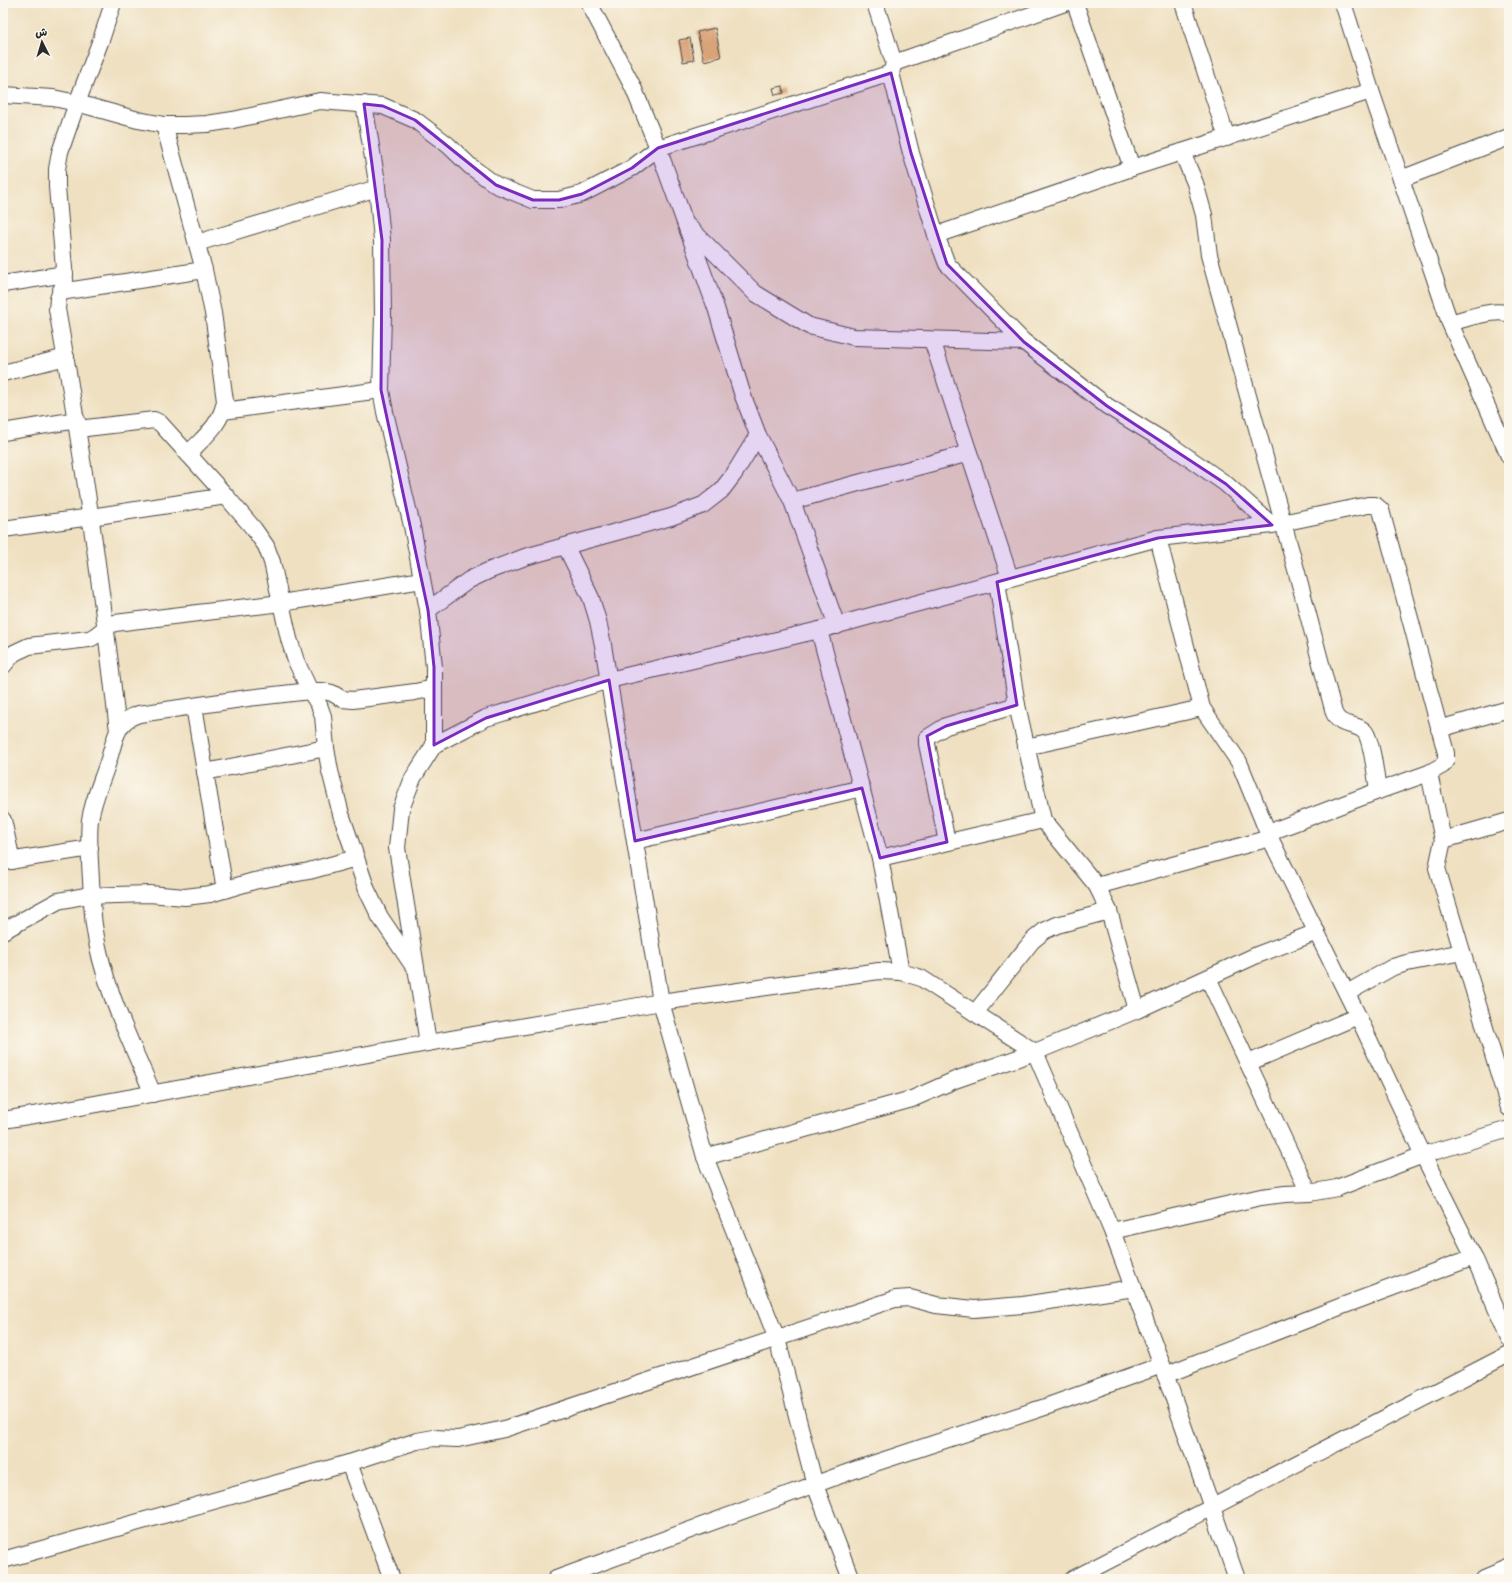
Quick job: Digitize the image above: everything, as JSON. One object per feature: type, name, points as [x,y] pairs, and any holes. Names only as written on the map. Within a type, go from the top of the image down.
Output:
[{"type":"street","points":[[113,3],[60,152],[57,169],[59,218],[65,280],[60,292],[57,309],[91,517],[106,626],[118,731]]},
{"type":"street","points":[[589,3],[633,88],[658,148],[716,308],[743,396],[758,435],[792,501],[837,626]]},
{"type":"street","points":[[874,3],[892,68],[911,153],[936,235],[947,264],[1024,342],[1107,406],[1169,444],[1226,484],[1277,524]]},
{"type":"street","points":[[3,95],[53,98],[138,120],[164,125],[207,124],[233,120],[320,101],[383,106],[415,120],[448,145],[470,166],[496,185],[533,200],[559,200],[582,194],[632,168],[658,148],[892,68],[1065,3]]},
{"type":"street","points":[[1075,3],[1132,168]]},
{"type":"street","points":[[1183,3],[1227,138]]},
{"type":"street","points":[[1343,3],[1371,91],[1450,323],[1509,456]]},
{"type":"street","points":[[936,235],[1132,168],[1371,91]]},
{"type":"street","points":[[364,104],[377,188],[382,240],[383,315],[381,390],[428,610],[434,667],[434,745]]},
{"type":"street","points":[[164,125],[204,270],[213,313],[225,401],[223,411],[217,423],[188,454]]},
{"type":"street","points":[[1401,179],[1509,137]]},
{"type":"street","points":[[1182,152],[1195,183],[1204,215],[1209,255],[1277,524],[1334,713],[1336,719],[1341,723],[1358,727],[1365,732],[1369,740],[1378,791]]},
{"type":"street","points":[[197,244],[377,188]]},
{"type":"street","points":[[686,224],[755,293],[809,326],[854,337],[1024,342]]},
{"type":"street","points":[[60,292],[204,270]]},
{"type":"street","points":[[3,284],[65,274]]},
{"type":"street","points":[[1450,323],[1503,311],[1509,314]]},
{"type":"street","points":[[932,340],[969,453],[1003,580],[1017,705],[1043,820],[1097,886],[1109,911],[1137,1010]]},
{"type":"street","points":[[3,373],[66,357]]},
{"type":"street","points":[[223,411],[381,390]]},
{"type":"street","points":[[3,432],[154,420],[160,423],[254,529],[266,546],[272,562],[296,661],[310,691],[319,705],[323,716],[328,761],[341,814],[367,890],[380,917],[416,970]]},
{"type":"street","points":[[428,610],[469,580],[488,571],[525,557],[671,517],[703,505],[721,492],[758,435]]},
{"type":"street","points":[[792,501],[969,453]]},
{"type":"street","points":[[3,529],[226,496]]},
{"type":"street","points":[[428,1043],[397,848],[401,809],[413,778],[434,745],[486,718],[609,680],[837,626],[1158,538],[1277,524],[1368,505],[1375,505],[1381,510],[1446,753],[1446,760],[1443,765],[1429,773],[1278,829],[1270,838],[1097,886]]},
{"type":"street","points":[[1158,538],[1202,708],[1239,762],[1270,838],[1358,1016],[1423,1155],[1474,1257],[1509,1338]]},
{"type":"street","points":[[566,547],[591,598],[598,621],[609,680],[661,1002],[705,1157],[777,1338],[815,1486],[851,1579]]},
{"type":"street","points":[[3,666],[14,654],[29,646],[89,639],[96,636],[106,626],[116,623],[281,603],[422,580]]},
{"type":"street","points":[[820,630],[880,858],[901,972]]},
{"type":"street","points":[[153,1094],[108,983],[99,952],[94,925],[90,820],[93,806],[118,731],[123,722],[130,717],[194,706],[310,691],[323,691],[332,693],[342,699],[353,700],[434,688]]},
{"type":"street","points":[[947,842],[927,738],[946,726],[1017,705]]},
{"type":"street","points":[[194,706],[225,890]]},
{"type":"street","points":[[1026,747],[1202,708]]},
{"type":"street","points":[[1439,729],[1509,709]]},
{"type":"street","points":[[205,772],[326,748]]},
{"type":"street","points":[[1429,773],[1443,840],[1437,868],[1509,1108]]},
{"type":"street","points":[[635,841],[862,788]]},
{"type":"street","points":[[3,820],[8,862],[90,848]]},
{"type":"street","points":[[880,858],[1043,820]]},
{"type":"street","points":[[1443,840],[1509,821]]},
{"type":"street","points":[[3,931],[58,901],[92,896],[149,894],[185,897],[210,894],[254,881],[309,870],[356,858]]},
{"type":"street","points":[[975,1013],[1032,941],[1044,931],[1057,925],[1109,911]]},
{"type":"street","points":[[705,1157],[912,1099],[976,1072],[1035,1052],[1137,1010],[1278,946],[1317,932]]},
{"type":"street","points":[[1346,993],[1393,967],[1462,952]]},
{"type":"street","points":[[3,1120],[661,1002],[879,971],[901,972],[922,978],[1035,1052],[1112,1231],[1134,1288],[1237,1579]]},
{"type":"street","points":[[1208,978],[1309,1193]]},
{"type":"street","points":[[1248,1063],[1358,1016]]},
{"type":"street","points":[[1112,1231],[1261,1197],[1309,1193],[1337,1188],[1423,1155],[1509,1129]]},
{"type":"street","points":[[556,1579],[815,1486],[860,1468],[1045,1407],[1164,1370],[1474,1257]]},
{"type":"street","points":[[3,1560],[350,1463],[417,1441],[434,1438],[458,1439],[504,1429],[895,1299],[910,1298],[936,1305],[974,1309],[1023,1305],[1134,1288]]},
{"type":"street","points":[[1073,1579],[1509,1354]]},
{"type":"street","points":[[350,1463],[392,1579]]},
{"type":"street","points":[[1483,1579],[1509,1568]]},
{"type":"highlighted area","points":[[891,73],[911,153],[947,264],[1024,342],[1107,406],[1226,484],[1272,525],[1158,538],[997,582],[1017,705],[946,726],[927,736],[947,842],[880,858],[862,788],[635,841],[609,680],[486,718],[434,745],[434,667],[428,610],[381,390],[382,240],[364,104],[383,106],[415,120],[496,185],[533,200],[559,200],[582,194],[632,168],[658,148]]},
{"type":"building","points":[[715,28],[721,57],[704,61],[697,32]]},
{"type":"building","points":[[690,38],[694,60],[683,62],[679,40]]},
{"type":"building","points":[[783,86],[784,93],[775,95],[773,88]]}]
